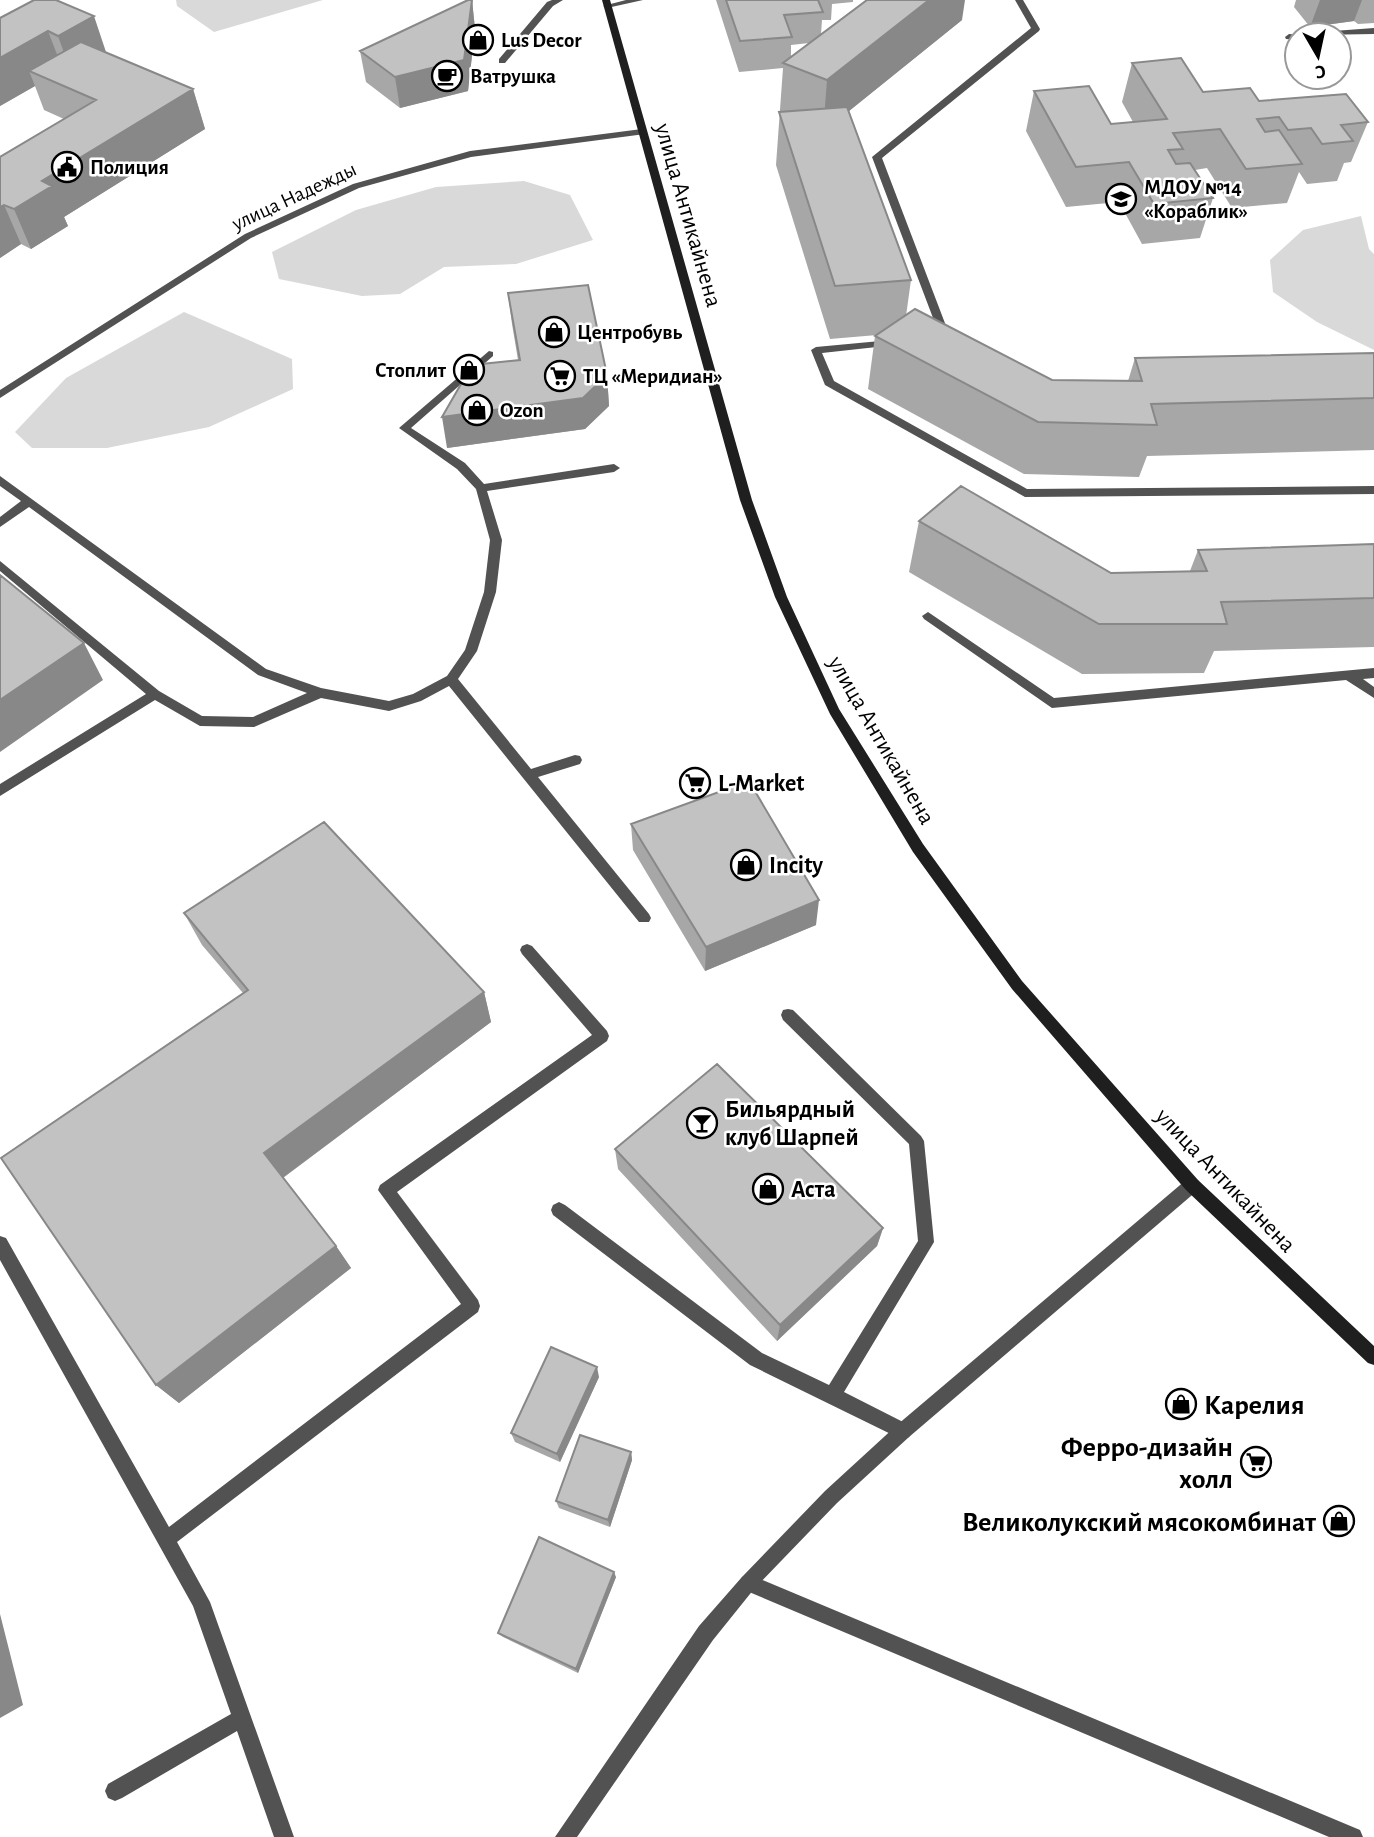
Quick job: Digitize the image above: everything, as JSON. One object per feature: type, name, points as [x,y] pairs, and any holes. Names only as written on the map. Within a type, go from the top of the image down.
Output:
[{"type":"main road","name":"улица Антикайнена","points":[[607,3],[746,500],[781,597],[834,712],[918,848],[1017,985],[1192,1185],[1374,1357]]},
{"type":"street","points":[[502,61],[550,4],[559,0]]},
{"type":"street","points":[[607,3],[639,0]]},
{"type":"street","points":[[933,340],[946,339],[877,156],[1036,29],[1019,0]]},
{"type":"street","points":[[1353,33],[1374,31]]},
{"type":"street","name":"улица Надежды","points":[[0,395],[248,236],[356,186],[470,154],[642,132]]},
{"type":"street","points":[[907,342],[816,350],[829,383],[1026,493],[1374,490]]},
{"type":"street","points":[[0,480],[262,672],[320,693],[389,706],[417,698],[451,678],[471,652],[490,592],[496,540],[481,488],[461,466],[404,428],[489,354]]},
{"type":"street","points":[[481,488],[614,468]]},
{"type":"street","points":[[0,523],[29,501]]},
{"type":"street","points":[[0,565],[155,694],[200,721],[254,722],[320,693]]},
{"type":"street","points":[[928,616],[1052,703],[1374,673]]},
{"type":"street","points":[[1348,675],[1374,693]]},
{"type":"street","points":[[451,678],[644,918]]},
{"type":"street","points":[[0,791],[155,694]]},
{"type":"street","points":[[528,775],[575,760]]},
{"type":"street","points":[[166,1540],[472,1306],[386,1190],[602,1036],[527,950]]},
{"type":"street","points":[[788,1015],[916,1141],[926,1242],[832,1395]]},
{"type":"street","points":[[565,1837],[706,1633],[748,1583],[831,1497],[903,1431],[1192,1185]]},
{"type":"street","points":[[559,1210],[756,1359],[903,1431]]},
{"type":"street","points":[[0,1244],[201,1602],[284,1837]]},
{"type":"street","points":[[748,1583],[1353,1837]]},
{"type":"street","points":[[115,1791],[242,1718]]},
{"type":"shaded area","points":[[176,0],[323,0],[214,32],[177,6]]},
{"type":"shaded area","points":[[524,181],[570,195],[593,240],[516,264],[444,267],[400,294],[362,296],[279,279],[272,252],[356,210],[436,187]]},
{"type":"shaded area","points":[[1361,216],[1369,249],[1374,254],[1374,350],[1317,322],[1273,292],[1270,260],[1303,230]]},
{"type":"shaded area","points":[[184,312],[292,359],[293,389],[209,427],[107,448],[32,448],[15,432],[66,378]]},
{"type":"building","points":[[34,0],[56,0],[94,16],[58,36],[48,31],[0,58],[0,18]]},
{"type":"building","points":[[472,0],[464,60],[395,77],[360,51]]},
{"type":"building","points":[[726,0],[818,0],[823,12],[784,15],[792,37],[740,41]]},
{"type":"building","points":[[867,0],[929,0],[827,80],[783,63]]},
{"type":"building","points":[[81,42],[193,89],[42,181],[52,186],[14,209],[4,205],[0,207],[0,157],[96,100],[29,71]]},
{"type":"building","points":[[1181,58],[1203,92],[1250,88],[1259,101],[1346,94],[1368,122],[1341,125],[1353,141],[1322,144],[1311,128],[1288,130],[1279,117],[1257,119],[1265,132],[1279,130],[1302,164],[1246,169],[1220,129],[1173,133],[1183,149],[1168,150],[1176,164],[1190,163],[1213,198],[1154,204],[1129,162],[1076,167],[1034,91],[1089,86],[1111,124],[1167,119],[1132,63]]},
{"type":"building","points":[[847,107],[911,280],[835,286],[779,112]]},
{"type":"building","points":[[588,285],[607,375],[583,398],[442,417],[472,365],[520,360],[508,293]]},
{"type":"building","points":[[915,309],[1052,380],[1142,381],[1135,358],[1374,353],[1374,398],[1151,404],[1157,425],[1038,422],[875,336]]},
{"type":"building","points":[[961,486],[1111,573],[1207,571],[1198,550],[1374,544],[1374,598],[1221,602],[1227,624],[1099,624],[919,521]]},
{"type":"building","points":[[0,575],[84,643],[0,700]]},
{"type":"building","points":[[749,781],[819,900],[706,947],[631,824]]},
{"type":"building","points":[[324,822],[484,992],[264,1153],[336,1246],[156,1385],[1,1158],[248,990],[184,913]]},
{"type":"building","points":[[717,1064],[883,1228],[780,1325],[615,1149]]},
{"type":"building","points":[[551,1347],[597,1367],[557,1454],[511,1433]]},
{"type":"building","points":[[580,1435],[631,1452],[608,1520],[556,1501]]},
{"type":"building","points":[[539,1537],[614,1572],[576,1669],[498,1633]]},
{"type":"place","name":"Lus Decor","points":[[478,40]]},
{"type":"place","name":"Ватрушка","points":[[447,76]]},
{"type":"place","name":"Полиция","points":[[67,167]]},
{"type":"place","name":"МДОУ №14 «Кораблик»","points":[[1121,199]]},
{"type":"place","name":"Центробувь","points":[[554,332]]},
{"type":"place","name":"Стоплит","points":[[469,370]]},
{"type":"place","name":"ТЦ «Меридиан»","points":[[560,376]]},
{"type":"place","name":"Ozon","points":[[477,410]]},
{"type":"place","name":"L-Market","points":[[695,783]]},
{"type":"place","name":"Incity","points":[[746,865]]},
{"type":"place","name":"Бильярдный клуб Шарпей","points":[[702,1123]]},
{"type":"place","name":"Аста","points":[[768,1189]]},
{"type":"place","name":"Карелия","points":[[1181,1404]]},
{"type":"place","name":"Ферро-дизайн холл","points":[[1256,1462]]},
{"type":"place","name":"Великолукский мясокомбинат","points":[[1339,1521]]}]
